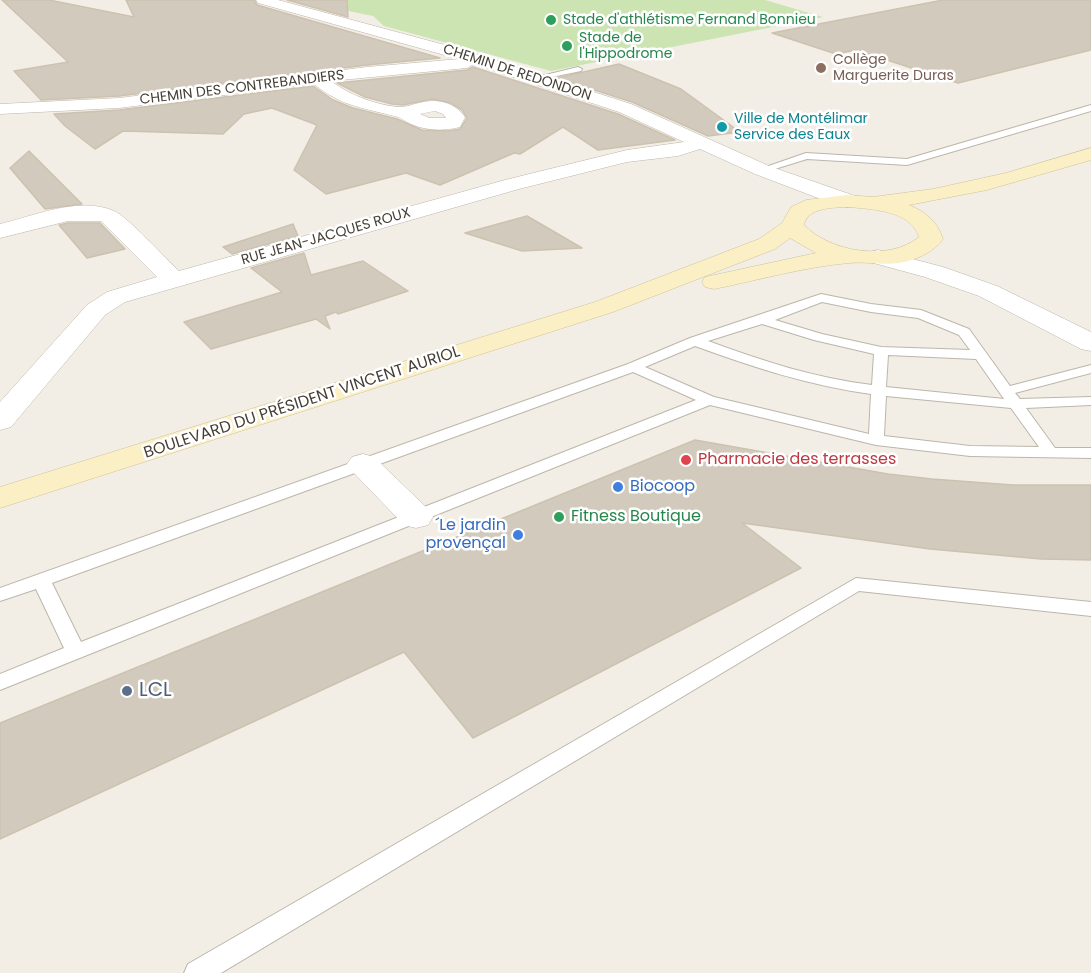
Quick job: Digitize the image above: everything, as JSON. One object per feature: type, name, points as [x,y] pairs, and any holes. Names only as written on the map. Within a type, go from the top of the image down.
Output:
[{"type":"main road","points":[[1039,170],[1091,154]]},
{"type":"main road","name":"BOULEVARD DU PRÉSIDENT VINCENT AURIOL","points":[[0,498],[604,307],[767,244],[795,219],[817,205],[949,192],[1039,170]]},
{"type":"main road","name":"BOULEVARD DU PRÉSIDENT VINCENT AURIOL","points":[[604,307],[810,261],[914,252],[926,247],[941,225],[962,205],[1039,170]]},
{"type":"main road","points":[[858,202],[909,213],[923,221],[941,225]]},
{"type":"main road","points":[[795,219],[806,240],[819,247],[866,257]]},
{"type":"street","name":"CHEMIN DE REDONDON","points":[[263,0],[484,61],[626,108],[762,170],[858,202]]},
{"type":"street","name":"CHEMIN DES CONTREBANDIERS","points":[[0,109],[120,103],[484,61]]},
{"type":"street","points":[[318,79],[337,94],[385,110],[405,113]]},
{"type":"street","name":"RUE JEAN-JACQUES ROUX","points":[[0,421],[96,310],[116,297],[512,184],[627,156],[678,150],[703,142]]},
{"type":"street","name":"CHEMIN DE REDONDON","points":[[762,170],[795,219]]},
{"type":"street","points":[[0,231],[71,214],[94,212],[108,216],[174,280]]},
{"type":"street","points":[[941,225],[988,291]]},
{"type":"street","points":[[866,257],[934,272],[988,291],[1091,343]]},
{"type":"street","points":[[363,464],[416,517]]},
{"type":"lane","points":[[537,78],[578,69]]},
{"type":"lane","points":[[762,170],[806,156],[906,162],[1091,108]]},
{"type":"lane","points":[[0,595],[633,367],[695,341],[821,298],[871,308],[921,314],[964,332],[1013,397],[1050,452]]},
{"type":"lane","points":[[762,320],[819,337],[881,351],[981,355]]},
{"type":"lane","points":[[695,341],[762,366],[837,385],[947,399],[1013,397],[1091,401]]},
{"type":"lane","points":[[876,440],[881,351]]},
{"type":"lane","points":[[633,367],[709,400],[876,440],[970,451],[1091,453]]},
{"type":"lane","points":[[1013,397],[1091,369]]},
{"type":"lane","points":[[0,682],[709,400]]},
{"type":"lane","points":[[41,580],[76,652]]},
{"type":"lane","points":[[197,973],[856,584],[1091,609]]},
{"type":"green space","name":"Stade d'athlétisme Fernand Bonnieu","points":[[294,0],[765,0],[823,17],[551,71],[384,26],[373,16]]},
{"type":"building","points":[[2,0],[49,0],[134,17],[126,0],[254,0],[257,5],[440,58],[119,96],[41,100],[14,71],[68,62]]},
{"type":"building","points":[[287,0],[347,0],[348,17]]},
{"type":"building","points":[[943,0],[1091,0],[1091,50],[958,83],[856,50],[836,54],[772,33]]},
{"type":"building","points":[[619,64],[681,89],[740,132],[708,136],[632,102],[557,78]]},
{"type":"building","points":[[473,67],[618,114],[675,140],[598,150],[563,127],[520,154],[514,153],[440,185],[406,173],[326,194],[294,170],[317,125],[272,108],[244,114],[223,134],[123,131],[95,149],[65,126],[54,114],[119,110],[313,86],[333,100],[353,108],[397,119],[422,130],[448,131],[460,129],[467,118],[462,110],[451,103],[432,99],[403,105],[392,104],[365,97],[337,83],[467,70]]},
{"type":"building","points":[[29,151],[82,204],[45,209],[10,168]]},
{"type":"building","points":[[527,216],[582,248],[522,251],[465,233]]},
{"type":"building","points":[[100,223],[125,249],[87,258],[59,225]]},
{"type":"building","points":[[293,224],[298,236],[232,254],[223,247]]},
{"type":"building","points":[[304,253],[311,275],[363,261],[408,291],[338,314],[336,312],[325,316],[330,329],[316,319],[211,349],[184,322],[282,292],[251,268]]},
{"type":"building","points":[[695,440],[888,474],[932,479],[1013,485],[1091,485],[1091,560],[1041,559],[930,549],[742,523],[801,568],[473,738],[404,652],[0,839],[0,723]]},
{"type":"place","name":"Stade d'athlétisme Fernand Bonnieu","points":[[551,20]]},
{"type":"place","name":"Stade de l'Hippodrome","points":[[567,46]]},
{"type":"place","name":"Collège Marguerite Duras","points":[[821,68]]},
{"type":"place","name":"Ville de Montélimar Service des Eaux","points":[[722,127]]},
{"type":"place","name":"Pharmacie des terrasses","points":[[686,460]]},
{"type":"place","name":"Biocoop","points":[[618,487]]},
{"type":"place","name":"Fitness Boutique","points":[[559,517]]},
{"type":"place","name":"´Le jardin provençal","points":[[518,535]]},
{"type":"place","name":"LCL","points":[[127,691]]}]
